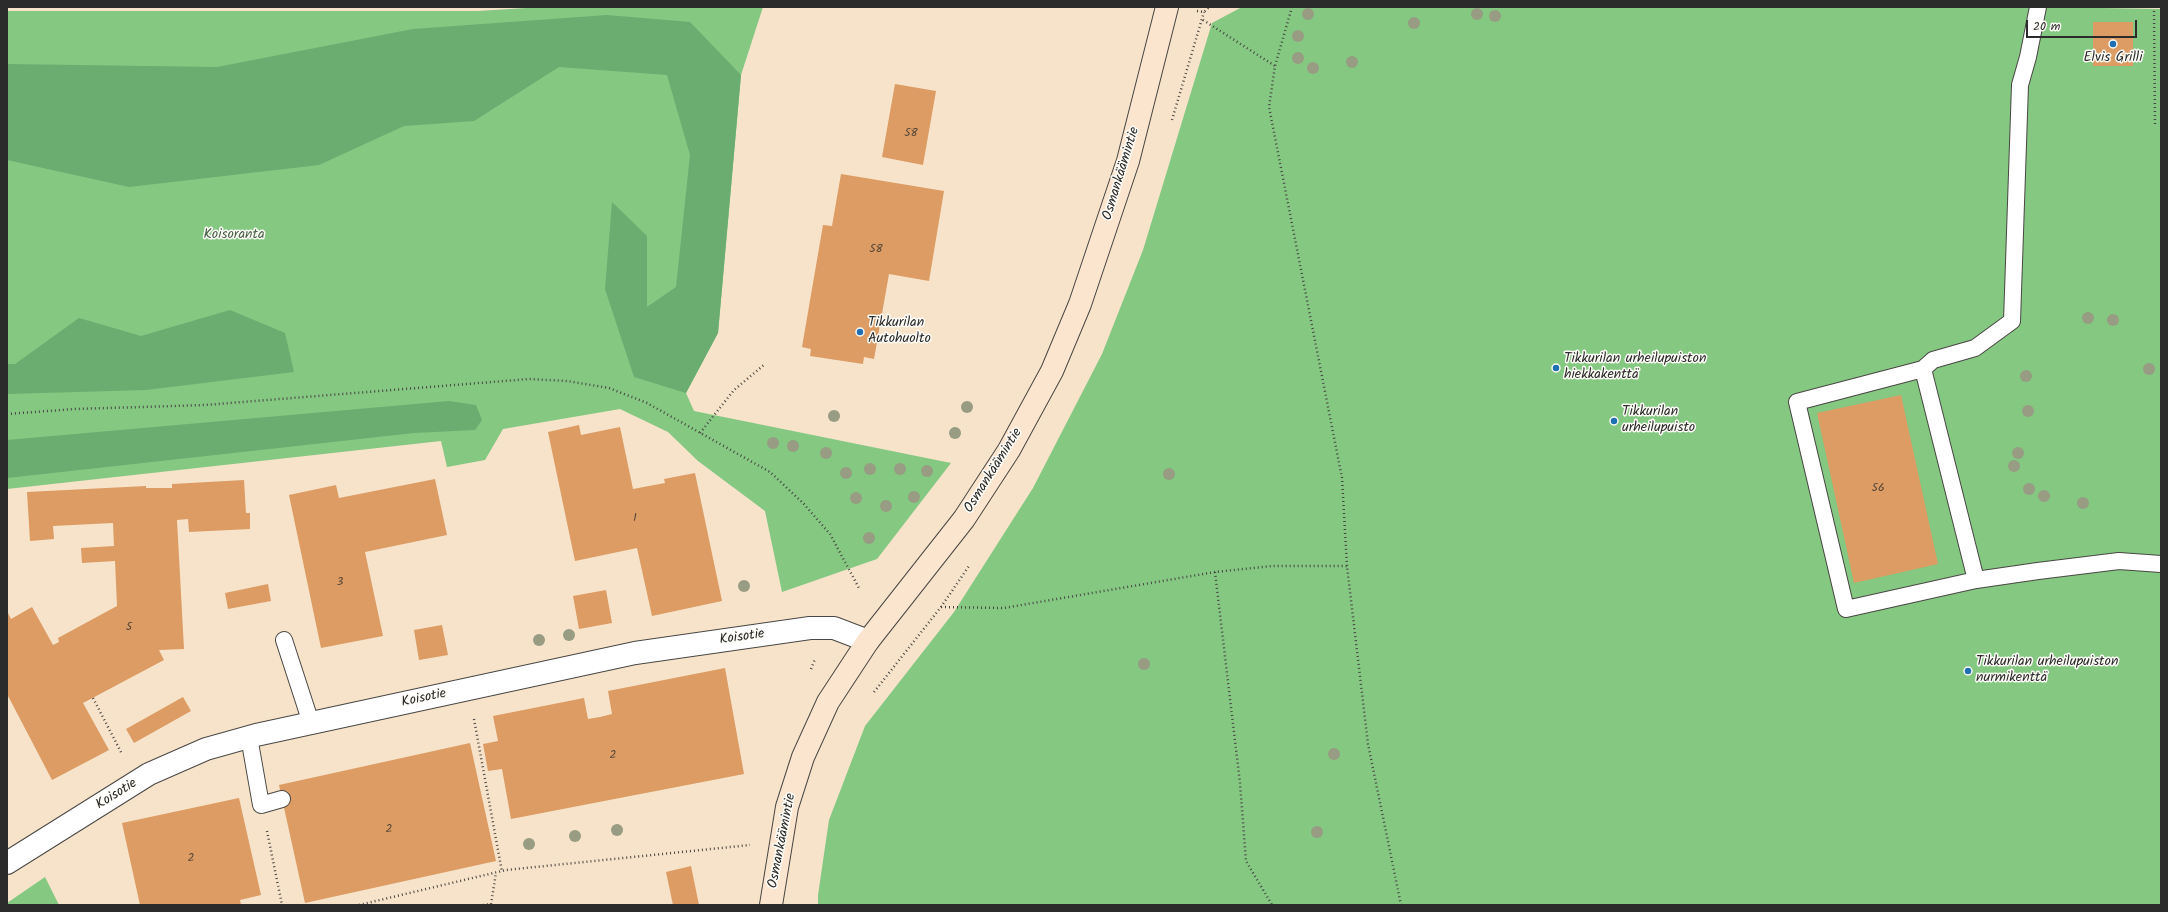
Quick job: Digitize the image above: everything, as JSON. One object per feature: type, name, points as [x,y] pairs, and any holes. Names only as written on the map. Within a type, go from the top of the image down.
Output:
[{"type":"street","name":"Osmankäämintie","points":[[771,905],[787,807],[802,757],[828,702],[868,641],[964,519],[1009,450],[1052,371],[1080,304],[1128,161],[1167,7]]},
{"type":"street","name":"Koisotie","points":[[7,863],[149,774],[206,749],[250,737],[635,653],[810,628],[834,628],[868,641]]},
{"type":"lane","points":[[2038,7],[2028,57],[2020,85],[2012,321],[1975,348],[1933,360],[1923,369],[1797,402],[1846,609],[1976,580],[2119,561],[2161,564]]},
{"type":"lane","points":[[1923,369],[1976,580]]},
{"type":"lane","points":[[284,640],[311,723]]},
{"type":"lane","points":[[250,737],[261,805],[282,799]]},
{"type":"path","points":[[1292,7],[1274,66],[1269,107],[1342,478],[1347,566],[1368,744],[1401,905]]},
{"type":"path","points":[[2154,7],[2156,43],[2155,124]]},
{"type":"path","points":[[1203,20],[1274,66]]},
{"type":"path","points":[[2156,43],[2161,42]]},
{"type":"path","points":[[700,433],[734,390],[765,364]]},
{"type":"path","points":[[7,414],[75,409],[205,405],[529,379],[567,381],[609,388],[647,403],[770,472],[803,503],[830,534],[860,590]]},
{"type":"path","points":[[870,696],[941,607],[1004,608],[1215,572],[1272,566],[1347,566]]},
{"type":"path","points":[[1215,572],[1240,783],[1246,861],[1272,905]]},
{"type":"path","points":[[468,689],[502,872]]},
{"type":"path","points":[[93,698],[120,751]]},
{"type":"path","points":[[261,805],[282,905]]},
{"type":"path","points":[[359,905],[502,872],[753,845]]},
{"type":"path","points":[[483,905],[491,904],[496,873]]},
{"type":"green space","name":"Koisoranta","points":[[542,7],[763,7],[741,75],[718,333],[686,393],[694,411],[951,463],[877,559],[782,592],[765,511],[698,461],[668,432],[620,409],[503,429],[485,460],[447,467],[441,441],[7,489],[7,11],[478,11]]},
{"type":"green space","name":"Tikkurilan urheilupuisto","points":[[1242,7],[2041,7],[2161,9],[2161,905],[818,905],[818,895],[829,820],[865,726],[954,612],[1033,488],[1102,354],[1143,250],[1212,23]]},
{"type":"green space","points":[[607,15],[690,22],[741,75],[718,333],[686,393],[634,377],[605,289],[612,202],[647,236],[647,307],[676,287],[690,155],[667,75],[559,67],[474,121],[404,126],[319,165],[129,187],[7,160],[7,64],[217,67],[413,29]]},
{"type":"green space","points":[[230,310],[285,333],[294,372],[146,390],[7,394],[7,364],[15,364],[79,318],[141,336]]},
{"type":"green space","points":[[449,401],[476,405],[482,420],[475,430],[414,433],[7,478],[7,440]]},
{"type":"green space","points":[[45,877],[59,905],[7,905],[7,903]]},
{"type":"building","points":[[2093,22],[2133,22],[2133,66],[2093,66]]},
{"type":"building","points":[[895,84],[936,91],[923,165],[882,157]]},
{"type":"building","points":[[841,174],[944,191],[929,281],[889,274],[874,359],[864,357],[863,364],[810,356],[811,349],[802,347],[823,225],[832,226]]},
{"type":"building","points":[[1901,395],[1938,564],[1854,583],[1817,413]]},
{"type":"building","points":[[579,425],[581,435],[620,427],[633,489],[665,483],[664,479],[695,473],[722,601],[652,616],[637,548],[575,561],[548,432]]},
{"type":"building","points":[[435,479],[447,535],[365,552],[383,636],[321,648],[289,495],[336,485],[339,498]]},
{"type":"building","points":[[244,480],[246,513],[250,513],[250,529],[189,532],[188,519],[177,520],[184,649],[159,650],[164,660],[83,703],[109,750],[52,780],[7,694],[7,611],[11,619],[32,607],[53,645],[59,642],[58,638],[117,606],[115,561],[82,563],[81,548],[114,546],[113,523],[53,526],[54,539],[30,541],[27,492],[146,486],[146,488],[172,488],[172,484]]},
{"type":"building","points":[[268,584],[271,601],[228,609],[225,593]]},
{"type":"building","points":[[606,590],[612,623],[579,629],[573,596]]},
{"type":"building","points":[[442,625],[448,655],[419,660],[414,630]]},
{"type":"building","points":[[725,668],[744,774],[511,819],[502,769],[488,771],[483,744],[498,741],[493,716],[584,698],[588,719],[600,717],[612,714],[608,691]]},
{"type":"building","points":[[183,697],[191,711],[134,743],[126,729]]},
{"type":"building","points":[[470,743],[496,861],[305,903],[279,785]]},
{"type":"building","points":[[239,798],[261,895],[240,900],[241,905],[140,905],[122,823]]},
{"type":"building","points":[[691,866],[699,905],[673,905],[666,872]]},
{"type":"place","name":"Elvis Grilli","points":[[2113,44]]},
{"type":"place","name":"Tikkurilan Autohuolto","points":[[860,332]]},
{"type":"place","name":"Tikkurilan urheilupuiston hiekkakenttä","points":[[1556,368]]},
{"type":"place","name":"Tikkurilan urheilupuisto","points":[[1614,421]]},
{"type":"place","name":"Tikkurilan urheilupuiston nurmikenttä","points":[[1968,671]]}]
